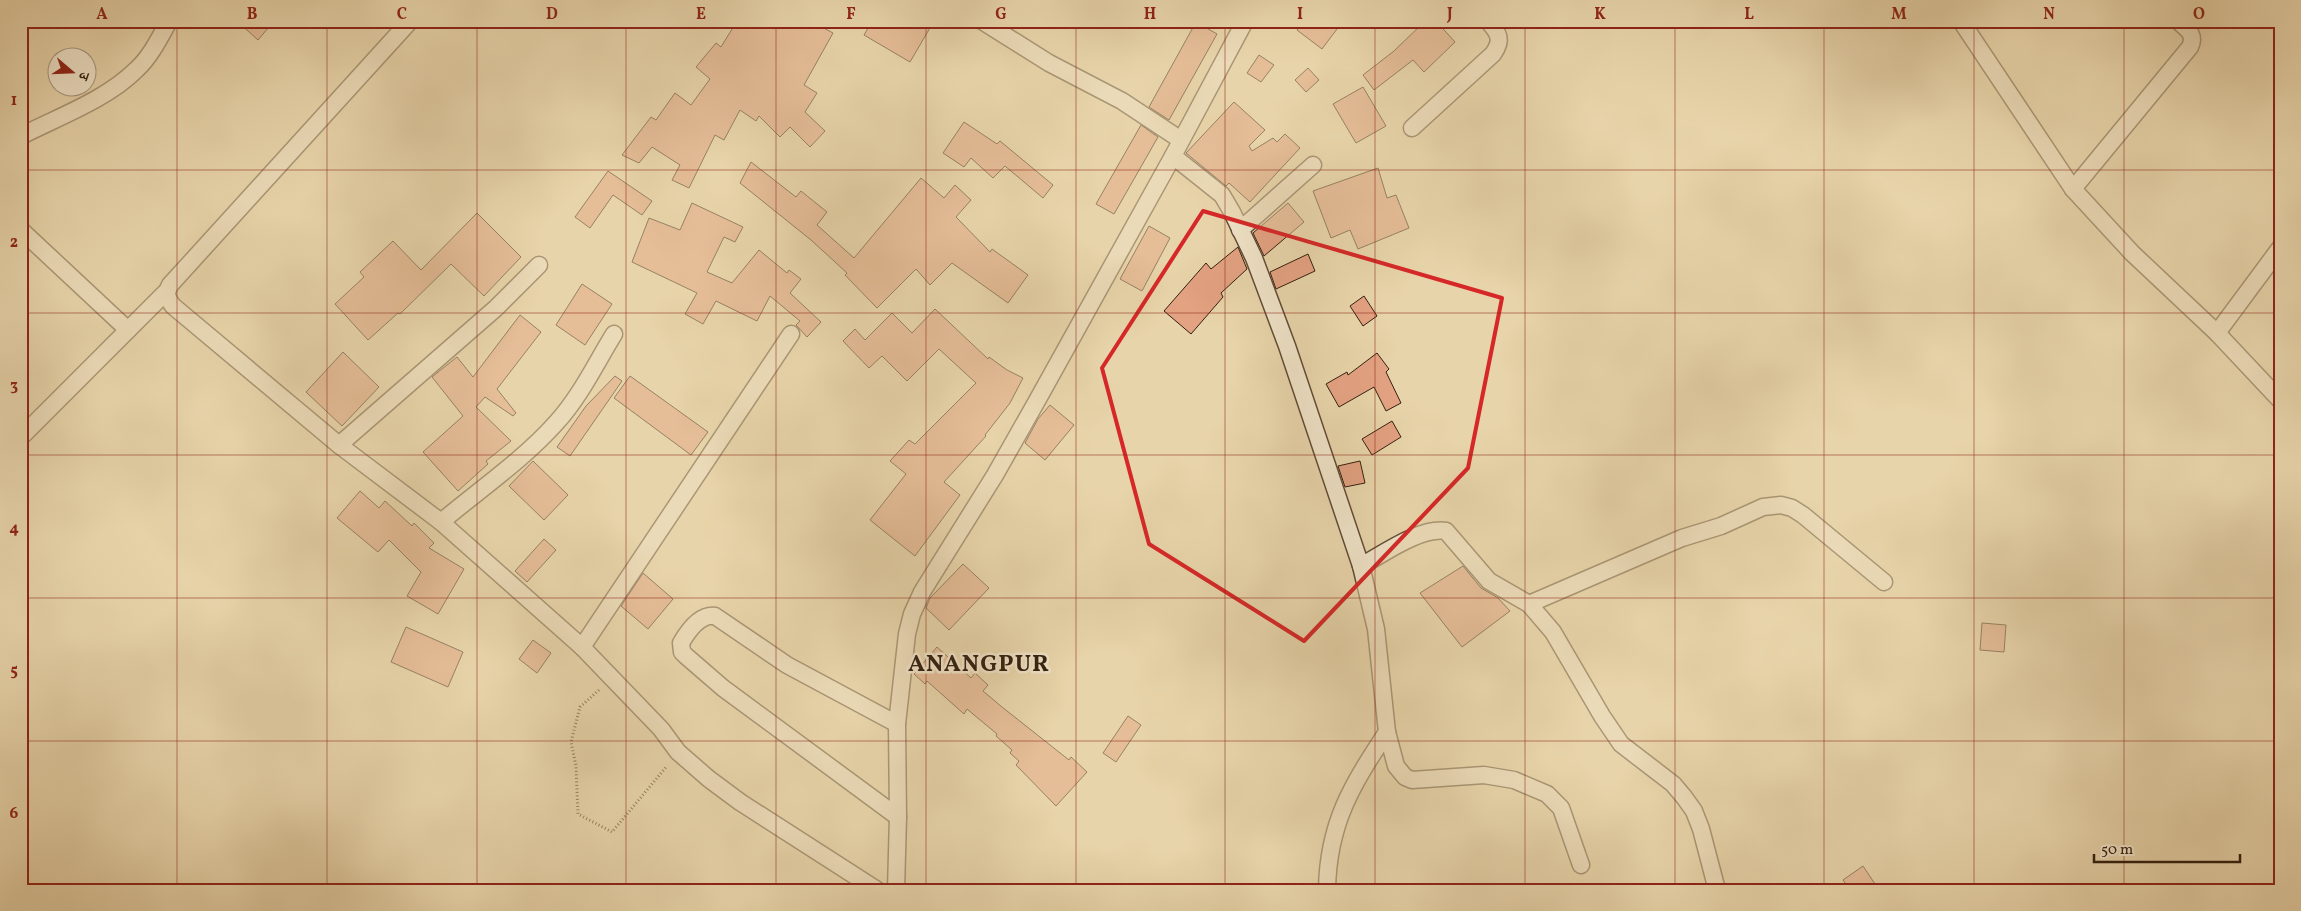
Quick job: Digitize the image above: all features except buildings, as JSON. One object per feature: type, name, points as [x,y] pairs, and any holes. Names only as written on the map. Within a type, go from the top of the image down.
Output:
[{"type":"street","points":[[21,136],[90,102],[118,85],[138,69],[169,21]]},
{"type":"street","points":[[21,437],[166,292],[170,285],[254,190],[329,112],[410,21]]},
{"type":"street","points":[[982,21],[1049,63],[1122,101],[1181,140]]},
{"type":"street","points":[[896,890],[898,817],[897,724],[907,634],[912,614],[922,592],[1028,416],[1173,156],[1245,21]]},
{"type":"street","points":[[1412,128],[1493,54],[1500,38],[1497,30],[1488,21]]},
{"type":"street","points":[[1961,21],[2073,189],[2132,253],[2217,333],[2280,400]]},
{"type":"street","points":[[2073,189],[2190,47],[2193,40],[2192,35],[2178,21]]},
{"type":"street","points":[[1173,156],[1222,195],[1240,230],[1287,346],[1361,566],[1376,630],[1388,732],[1396,766],[1405,777],[1412,780],[1470,775],[1491,776],[1514,780],[1547,794],[1562,808],[1581,865]]},
{"type":"street","points":[[1240,230],[1313,165]]},
{"type":"street","points":[[21,230],[128,330]]},
{"type":"street","points":[[2217,333],[2280,248]]},
{"type":"street","points":[[339,445],[496,308],[539,264]]},
{"type":"street","points":[[166,292],[173,306],[339,445],[441,522],[582,647],[660,729],[678,752],[709,779],[740,802],[877,890]]},
{"type":"street","points":[[441,522],[539,440],[557,422],[572,403],[614,334]]},
{"type":"street","points":[[582,647],[791,334]]},
{"type":"street","points":[[1529,604],[1682,538],[1772,505],[1792,508],[1803,515],[1884,582]]},
{"type":"street","points":[[1361,566],[1430,531],[1446,531],[1489,581],[1529,604],[1553,632],[1602,716],[1621,744],[1673,784],[1689,804],[1701,829],[1717,890]]},
{"type":"street","points":[[897,724],[787,665],[716,616],[709,615],[703,618],[682,644],[682,652],[723,688],[898,817]]},
{"type":"street","points":[[1327,890],[1327,872],[1338,818],[1358,777],[1388,732]]},
{"type":"path","points":[[612,679],[580,707],[571,742],[576,766],[578,814],[612,832],[678,752]]},
{"type":"highlighted area","points":[[1203,211],[1502,298],[1468,468],[1304,641],[1149,544],[1102,368]]},
{"type":"district","name":"ANANGPUR","points":[[979,665]]}]
